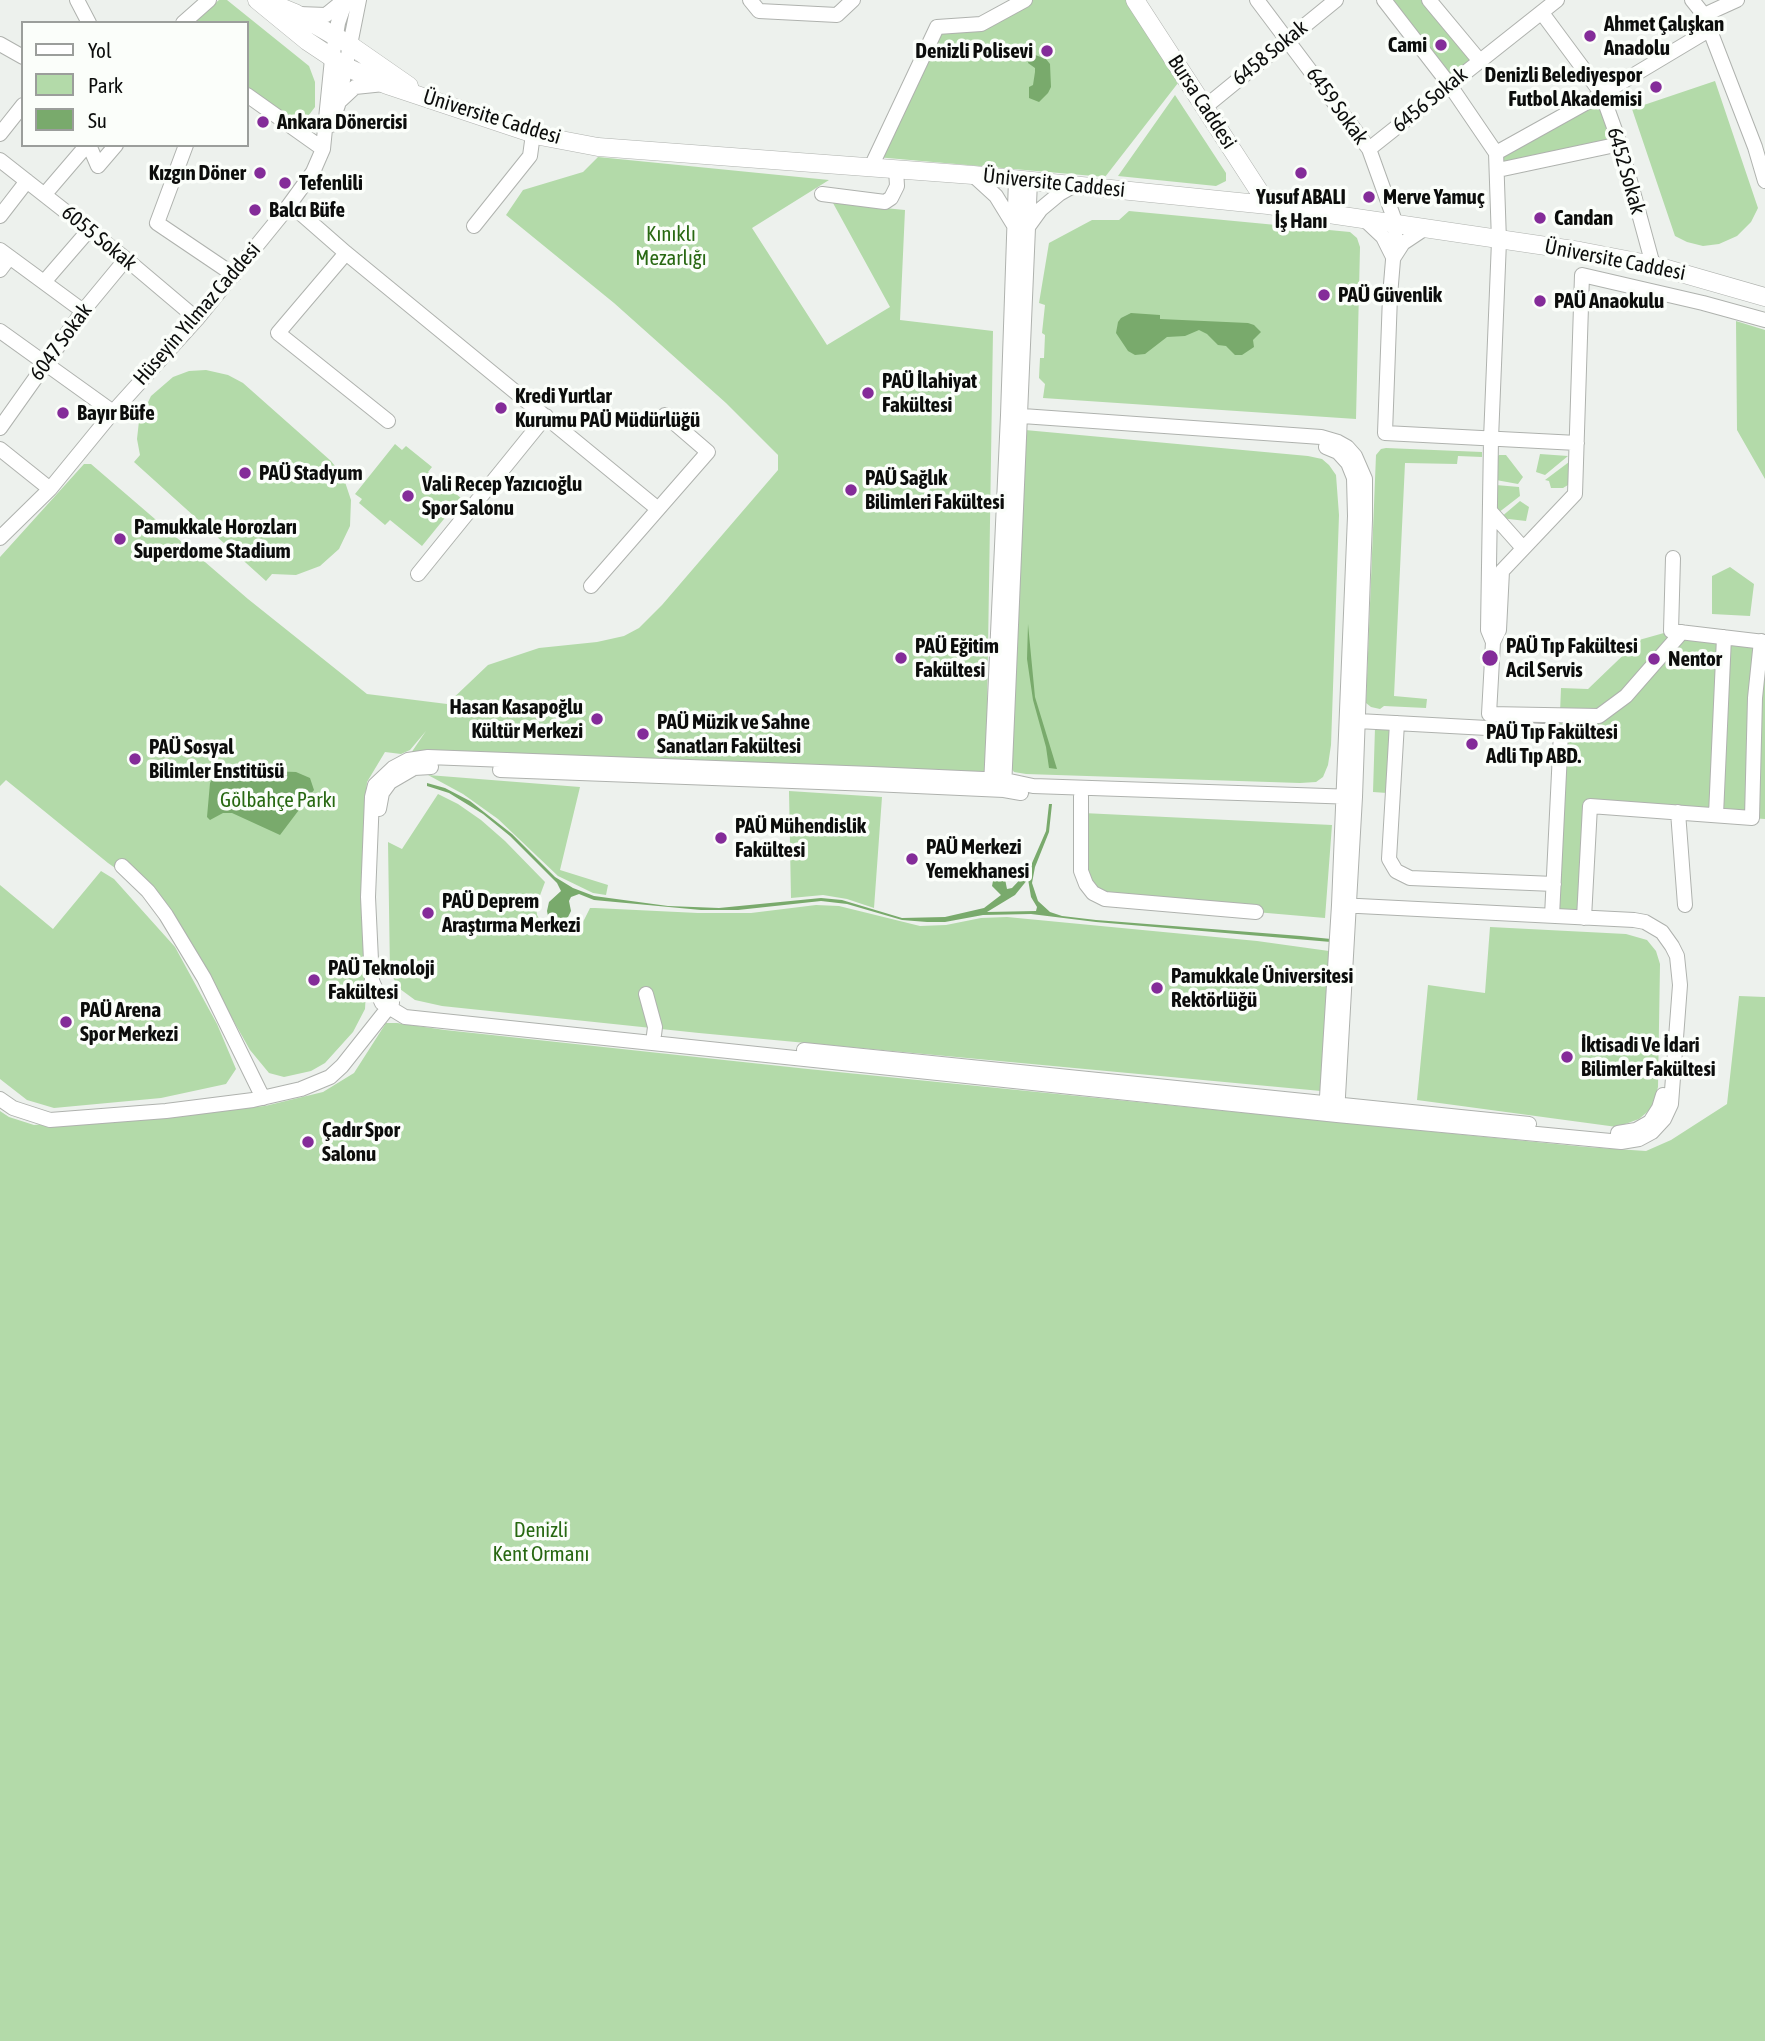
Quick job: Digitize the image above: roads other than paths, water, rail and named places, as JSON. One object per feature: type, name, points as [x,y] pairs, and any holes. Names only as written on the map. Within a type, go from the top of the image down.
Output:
[{"type":"main road","points":[[258,0],[295,13],[374,61],[420,94]]},
{"type":"main road","name":"Üniversite Caddesi","points":[[258,0],[339,63],[387,85],[533,134],[598,147],[973,175],[1268,205],[1580,251],[1653,265],[1765,297]]},
{"type":"main road","name":"Bursa Caddesi","points":[[1142,3],[1268,205]]},
{"type":"street","points":[[185,21],[209,0]]},
{"type":"street","points":[[750,0],[760,11],[837,15],[853,0]]},
{"type":"street","points":[[871,167],[937,27],[981,24],[1025,0]]},
{"type":"street","name":"6459 Sokak","points":[[1257,0],[1369,149],[1396,224]]},
{"type":"street","name":"6458 Sokak","points":[[1205,107],[1336,0]]},
{"type":"street","points":[[1384,0],[1496,153],[1499,241],[1491,439],[1488,630],[1493,642]]},
{"type":"street","points":[[1429,0],[1479,61]]},
{"type":"street","name":"6456 Sokak","points":[[1369,149],[1557,0]]},
{"type":"street","points":[[1692,0],[1704,15],[1760,145],[1765,181]]},
{"type":"street","points":[[1704,15],[1737,0]]},
{"type":"street","points":[[82,2],[88,21]]},
{"type":"street","points":[[295,13],[326,15],[351,2]]},
{"type":"street","points":[[338,105],[339,63],[351,2]]},
{"type":"street","points":[[351,2],[358,35],[374,61]]},
{"type":"street","name":"6452 Sokak","points":[[1542,13],[1602,94],[1620,144],[1653,265]]},
{"type":"street","points":[[1496,153],[1709,30]]},
{"type":"street","points":[[0,44],[21,56]]},
{"type":"street","name":"Hüseyin Yılmaz Caddesi","points":[[0,538],[50,489],[113,412],[197,319],[313,172],[323,149],[339,63]]},
{"type":"street","points":[[248,96],[323,149],[338,105],[345,94],[355,86],[387,85]]},
{"type":"street","points":[[0,134],[21,108]]},
{"type":"street","points":[[474,226],[530,156],[533,134]]},
{"type":"street","points":[[1498,170],[1620,144]]},
{"type":"street","points":[[45,194],[86,147]]},
{"type":"street","points":[[89,147],[98,166],[114,147]]},
{"type":"street","points":[[185,147],[156,223],[234,275]]},
{"type":"street","name":"6055 Sokak","points":[[0,160],[197,319]]},
{"type":"street","points":[[822,194],[885,202],[891,198],[897,186],[896,169]]},
{"type":"street","points":[[973,175],[1000,201],[1021,228]]},
{"type":"street","points":[[998,785],[1023,180]]},
{"type":"street","points":[[0,215],[27,181]]},
{"type":"street","points":[[1021,228],[1059,194],[1075,185]]},
{"type":"street","points":[[290,204],[659,509]]},
{"type":"street","points":[[1366,220],[1387,242],[1393,258]]},
{"type":"street","points":[[1396,224],[1385,433],[1577,443]]},
{"type":"street","points":[[1393,258],[1403,243],[1424,229]]},
{"type":"street","points":[[44,282],[89,230]]},
{"type":"street","points":[[346,253],[278,333],[388,421]]},
{"type":"street","points":[[0,270],[5,254],[83,311]]},
{"type":"street","name":"6047 Sokak","points":[[0,428],[83,311],[126,259]]},
{"type":"street","points":[[1682,632],[1626,696],[1599,716],[1489,714],[1493,642],[1499,630],[1502,571],[1575,494],[1582,275],[1765,320]]},
{"type":"street","points":[[0,331],[113,412]]},
{"type":"street","points":[[0,400],[13,410]]},
{"type":"street","points":[[591,586],[708,452],[665,415]]},
{"type":"street","points":[[418,574],[546,416]]},
{"type":"street","points":[[1014,419],[1321,437],[1348,447],[1365,479],[1358,721],[1349,801]]},
{"type":"street","points":[[1014,419],[1324,446],[1338,452],[1348,463],[1354,478],[1355,516],[1349,801],[1332,1109]]},
{"type":"street","points":[[0,449],[50,489]]},
{"type":"street","points":[[1490,511],[1523,548]]},
{"type":"street","points":[[1584,918],[1590,806],[1752,817],[1760,750],[1763,641],[1671,631],[1673,558]]},
{"type":"street","points":[[1716,815],[1724,637]]},
{"type":"street","points":[[1358,721],[1561,732],[1552,916]]},
{"type":"street","points":[[1397,723],[1389,859],[1396,871],[1410,878],[1554,884]]},
{"type":"street","points":[[1344,910],[1636,929],[1650,935],[1668,958],[1671,979],[1664,1091],[1659,1108],[1650,1122],[1636,1130],[1620,1133],[1332,1109],[418,1021],[387,1003],[372,982],[368,885],[372,797],[375,785],[393,768],[408,760],[428,757],[633,771],[1349,801]]},
{"type":"street","points":[[998,785],[1030,794],[1349,801]]},
{"type":"street","points":[[1081,796],[1081,871],[1093,893],[1105,900],[1256,912]]},
{"type":"street","points":[[1678,812],[1685,905]]},
{"type":"street","points":[[122,866],[148,891],[166,915],[204,978],[257,1095],[199,981],[160,915],[129,880],[122,866]]},
{"type":"street","points":[[387,1003],[416,1011],[1621,1142],[1639,1139],[1652,1132],[1664,1119],[1671,1104],[1680,985],[1677,956],[1662,932],[1645,922],[1552,916],[1344,910]]},
{"type":"street","points":[[646,994],[655,1027],[654,1035]]},
{"type":"street","points":[[0,1098],[13,1108],[50,1120],[166,1111],[257,1095],[314,1076],[326,1068],[387,1003]]},
{"type":"street","points":[[0,1090],[28,1107],[52,1112],[257,1095]]},
{"type":"water","points":[[1030,53],[1046,59],[1050,64],[1051,87],[1039,102],[1029,98],[1029,87],[1033,85],[1035,72],[1035,68],[1028,63]]},
{"type":"water","points":[[1131,313],[1160,315],[1160,319],[1248,323],[1261,332],[1253,340],[1254,347],[1242,355],[1235,355],[1226,346],[1218,345],[1199,330],[1185,336],[1167,337],[1145,354],[1135,355],[1128,351],[1116,333],[1121,318]]},
{"type":"water","points":[[1028,624],[1035,697],[1057,769],[1049,768],[1033,700],[1027,659]]},
{"type":"water","points":[[224,765],[240,770],[296,772],[310,778],[314,790],[280,835],[232,813],[223,813],[210,820],[207,817],[210,783],[218,767]]},
{"type":"water","points":[[427,783],[445,788],[470,801],[512,834],[555,877],[594,896],[668,906],[719,908],[821,898],[842,900],[902,918],[945,917],[984,908],[1001,895],[992,886],[996,877],[1005,879],[1007,889],[1012,888],[1029,870],[1046,831],[1049,804],[1052,804],[1049,832],[1035,867],[1032,883],[1038,901],[1050,912],[1096,920],[1301,936],[1331,939],[1331,942],[1031,914],[983,915],[945,922],[927,922],[902,920],[847,904],[821,901],[738,910],[701,910],[594,900],[579,894],[571,897],[569,901],[571,911],[568,917],[555,921],[548,916],[547,911],[549,902],[561,891],[557,883],[510,836],[483,814],[449,793],[427,786]],"holes":[[[1028,879],[1031,897],[1037,907],[1036,911],[987,912],[1015,895]]]},
{"type":"place","name":"Ahmet Çalışkan Anadolu","points":[[1590,36]]},
{"type":"place","name":"Cami","points":[[1441,45]]},
{"type":"place","name":"Denizli Polisevi","points":[[1047,51]]},
{"type":"place","name":"Denizli Belediyespor Futbol Akademisi","points":[[1656,87]]},
{"type":"place","name":"Ankara Dönercisi","points":[[263,122]]},
{"type":"place","name":"Kızgın Döner","points":[[260,173]]},
{"type":"place","name":"Yusuf ABALI İş Hanı","points":[[1301,173]]},
{"type":"place","name":"Tefenlili","points":[[285,183]]},
{"type":"place","name":"Merve Yamuç","points":[[1369,197]]},
{"type":"place","name":"Balcı Büfe","points":[[255,210]]},
{"type":"place","name":"Candan","points":[[1540,218]]},
{"type":"place","name":"PAÜ Güvenlik","points":[[1324,295]]},
{"type":"place","name":"PAÜ Anaokulu","points":[[1540,301]]},
{"type":"place","name":"PAÜ İlahiyat Fakültesi","points":[[868,393]]},
{"type":"place","name":"Kredi Yurtlar Kurumu PAÜ Müdürlüğü","points":[[501,408]]},
{"type":"place","name":"Bayır Büfe","points":[[63,413]]},
{"type":"place","name":"PAÜ Stadyum","points":[[245,473]]},
{"type":"place","name":"PAÜ Sağlık Bilimleri Fakültesi","points":[[851,490]]},
{"type":"place","name":"Vali Recep Yazıcıoğlu Spor Salonu","points":[[408,496]]},
{"type":"place","name":"Pamukkale Horozları Superdome Stadium","points":[[120,539]]},
{"type":"place","name":"PAÜ Eğitim Fakültesi","points":[[901,658]]},
{"type":"place","name":"PAÜ Tıp Fakültesi Acil Servis","points":[[1490,658]]},
{"type":"place","name":"Nentor","points":[[1654,659]]},
{"type":"place","name":"Hasan Kasapoğlu Kültür Merkezi","points":[[597,719]]},
{"type":"place","name":"PAÜ Müzik ve Sahne Sanatları Fakültesi","points":[[643,734]]},
{"type":"place","name":"PAÜ Tıp Fakültesi Adli Tıp ABD.","points":[[1472,744]]},
{"type":"place","name":"PAÜ Sosyal Bilimler Enstitüsü","points":[[135,759]]},
{"type":"place","name":"PAÜ Mühendislik Fakültesi","points":[[721,838]]},
{"type":"place","name":"PAÜ Merkezi Yemekhanesi","points":[[912,859]]},
{"type":"place","name":"PAÜ Deprem Araştırma Merkezi","points":[[428,913]]},
{"type":"place","name":"PAÜ Teknoloji Fakültesi","points":[[314,980]]},
{"type":"place","name":"Pamukkale Üniversitesi Rektörlüğü","points":[[1157,988]]},
{"type":"place","name":"PAÜ Arena Spor Merkezi","points":[[66,1022]]},
{"type":"place","name":"İktisadi Ve İdari Bilimler Fakültesi","points":[[1567,1057]]},
{"type":"place","name":"Çadır Spor Salonu","points":[[308,1142]]},
{"type":"park label","name":"Kınıklı Mezarlığı","points":[[671,246]]},
{"type":"park label","name":"Gölbahçe Parkı","points":[[278,800]]},
{"type":"park label","name":"Denizli Kent Ormanı","points":[[541,1542]]}]
